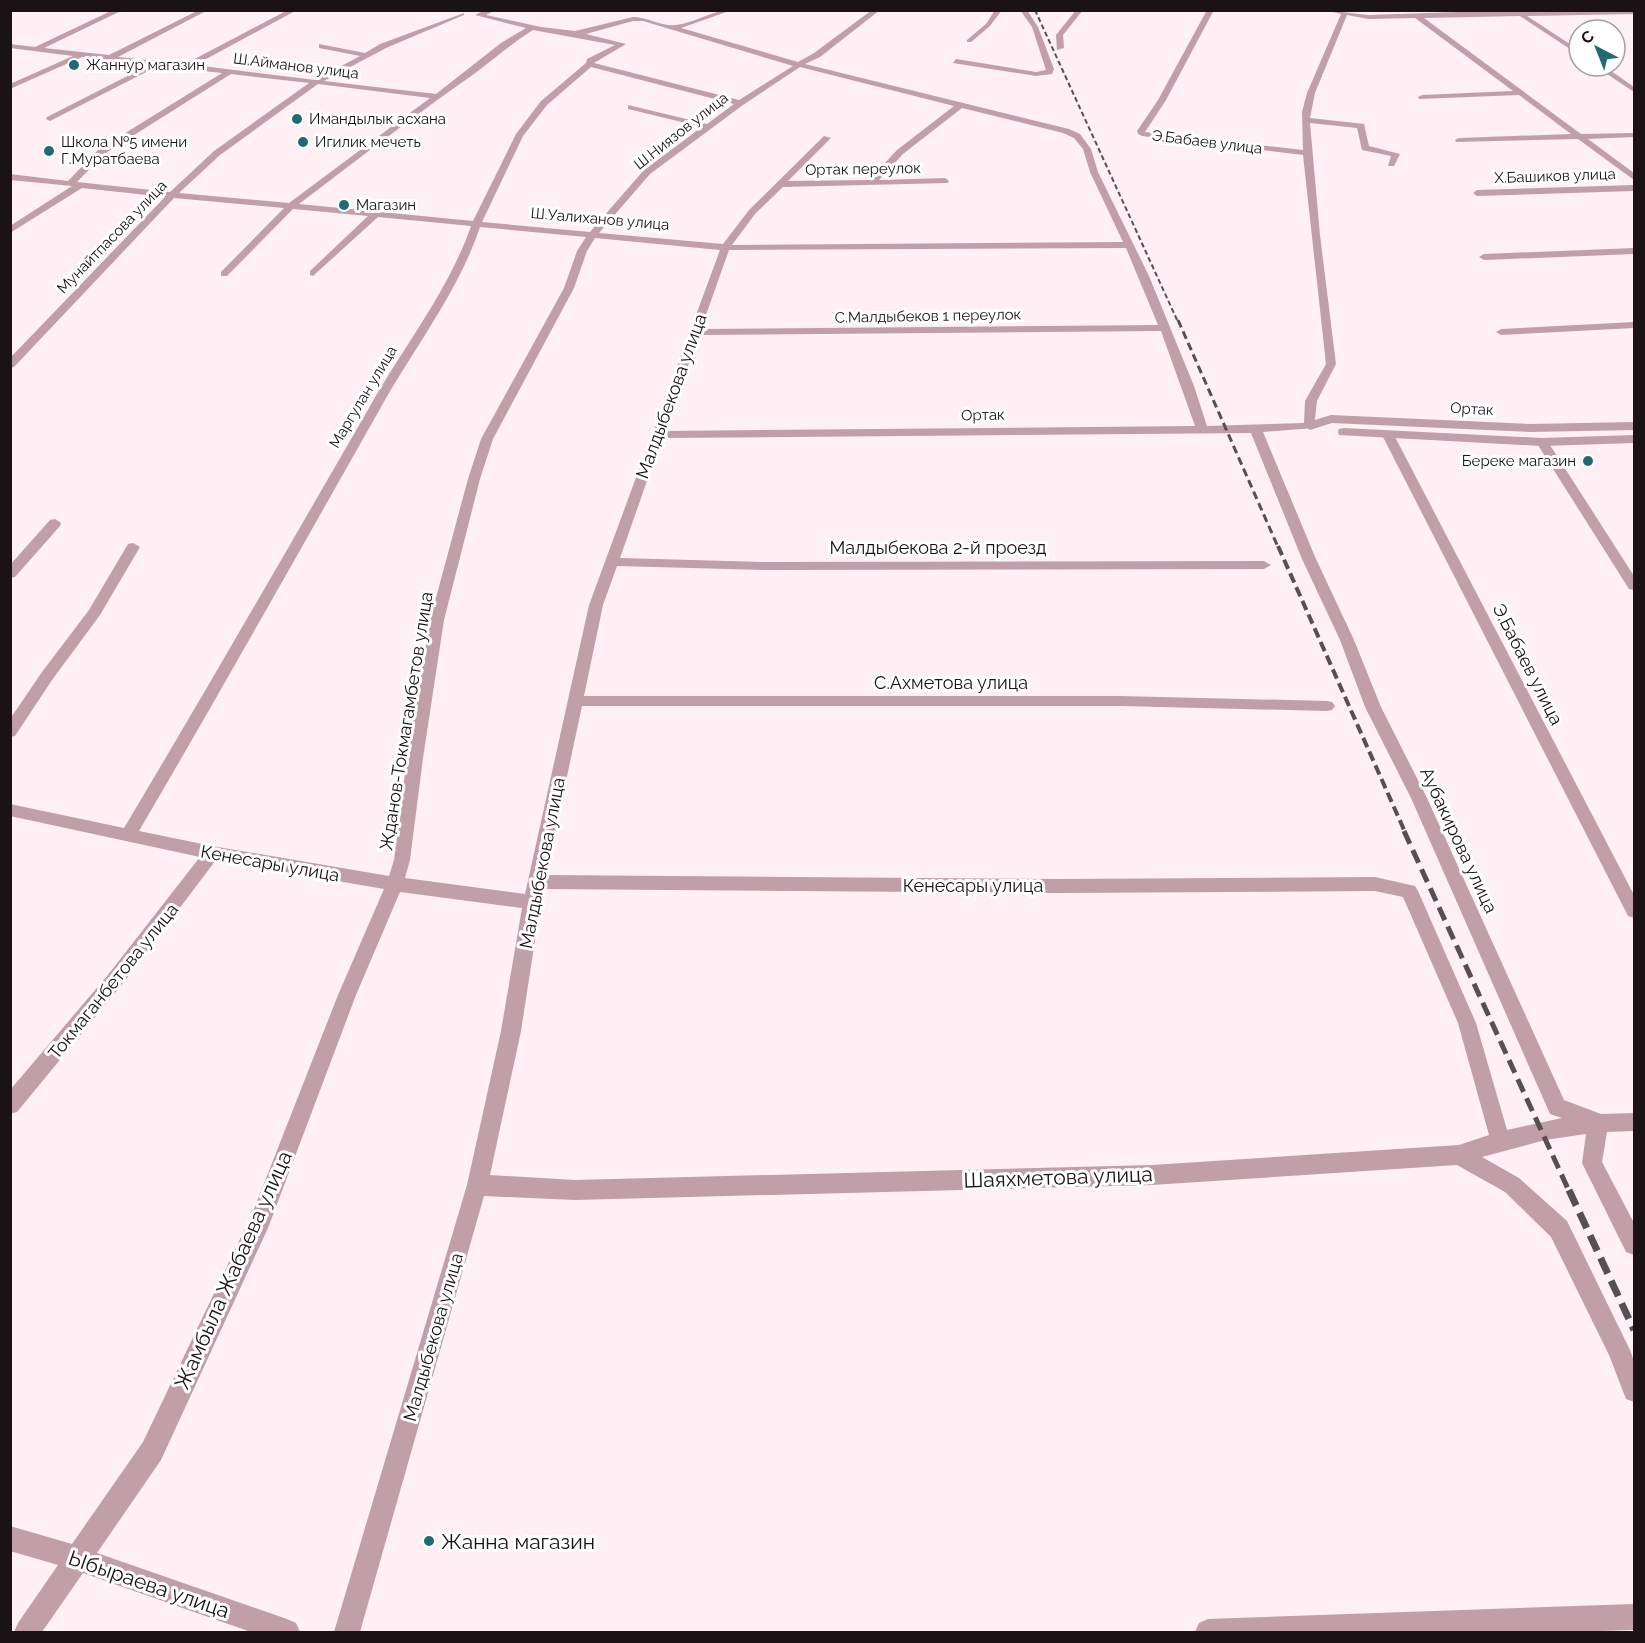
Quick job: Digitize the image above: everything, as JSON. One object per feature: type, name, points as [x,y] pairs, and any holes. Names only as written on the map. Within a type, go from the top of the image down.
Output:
[{"type":"street","points":[[36,49],[120,10]]},
{"type":"street","points":[[110,58],[205,10]]},
{"type":"street","points":[[186,67],[294,10]]},
{"type":"street","points":[[444,10],[573,33],[593,30],[631,17],[799,65],[1066,131],[1077,136],[1087,149],[1094,172],[1144,276],[1188,386],[1202,429]]},
{"type":"street","points":[[478,15],[493,10]]},
{"type":"street","points":[[625,10],[631,17]]},
{"type":"street","points":[[675,28],[729,10]]},
{"type":"street","name":"Ш.Ниязов улица","points":[[593,234],[647,172],[707,126],[817,55],[877,10]]},
{"type":"street","points":[[969,41],[988,24],[999,10]]},
{"type":"street","points":[[956,61],[1036,74],[1049,72],[1050,69],[1035,27],[1023,10]]},
{"type":"street","points":[[1060,48],[1059,34],[1080,10]]},
{"type":"street","name":"Э.Бабаев улица","points":[[1211,10],[1162,100],[1141,131],[1142,134],[1307,153]]},
{"type":"street","points":[[1328,10],[1344,15],[1405,17],[1520,12],[1635,12]]},
{"type":"street","points":[[1398,10],[1405,17]]},
{"type":"street","points":[[1520,12],[1567,45]]},
{"type":"street","points":[[1617,12],[1635,22]]},
{"type":"street","name":"Мунайтпасова улица","points":[[10,365],[172,195],[217,153],[316,82],[367,54],[462,14]]},
{"type":"street","points":[[1310,426],[1311,401],[1330,364],[1307,153],[1306,120],[1311,93],[1344,15]]},
{"type":"street","name":"Х.Башиков улица","points":[[1418,17],[1635,177]]},
{"type":"street","points":[[225,274],[291,206],[482,64],[504,45],[534,26]]},
{"type":"street","name":"Маргулан улица","points":[[128,836],[380,398],[446,291],[468,249],[477,223],[519,136],[530,119],[572,77],[590,64],[590,61],[622,44],[573,33]]},
{"type":"street","name":"Ш.Айманов улица","points":[[10,46],[436,96]]},
{"type":"street","points":[[322,46],[367,54]]},
{"type":"street","points":[[10,87],[81,54]]},
{"type":"street","points":[[51,119],[156,64]]},
{"type":"street","points":[[590,64],[740,103]]},
{"type":"street","points":[[10,230],[75,184],[101,152],[229,72]]},
{"type":"street","points":[[1617,78],[1635,90]]},
{"type":"street","points":[[1422,97],[1521,93]]},
{"type":"street","points":[[873,182],[900,152],[960,105]]},
{"type":"street","points":[[631,107],[707,126]]},
{"type":"street","points":[[1306,120],[1361,126],[1365,148],[1396,154],[1391,164]]},
{"type":"street","points":[[1459,140],[1635,135]]},
{"type":"street","name":"Малдыбекова улица","points":[[347,1632],[477,1185],[511,1031],[536,882],[596,605],[724,248],[745,220],[827,138]]},
{"type":"street","name":"Ш.Уалиханов улица","points":[[10,177],[172,195],[724,248],[805,250],[1128,245]]},
{"type":"street","name":"Ортак переулок","points":[[782,184],[945,181]]},
{"type":"street","name":"Х.Башиков улица","points":[[1477,193],[1635,188]]},
{"type":"street","points":[[314,273],[376,214]]},
{"type":"street","name":"Жданов-Токмагамбетов улица","points":[[394,884],[402,860],[415,758],[437,620],[474,479],[487,439],[568,288],[582,251],[593,234]]},
{"type":"street","points":[[1484,257],[1635,251]]},
{"type":"street","points":[[1501,332],[1635,325]]},
{"type":"street","name":"С.Малдыбеков 1 переулок","points":[[693,332],[1164,328]]},
{"type":"street","name":"Ортак","points":[[656,435],[1255,429],[1310,426],[1330,420],[1530,428],[1635,426]]},
{"type":"street","name":"Ортак","points":[[1310,426],[1339,432],[1542,442],[1635,439]]},
{"type":"street","name":"Аубакирова улица","points":[[1255,429],[1266,448],[1309,559],[1347,640],[1373,707],[1419,798],[1557,1107],[1598,1122]]},
{"type":"street","name":"Э.Бабаев улица","points":[[1388,435],[1635,911]]},
{"type":"street","points":[[1542,442],[1635,586]]},
{"type":"street","points":[[10,574],[55,523]]},
{"type":"street","points":[[10,732],[47,676],[95,612],[133,547]]},
{"type":"street","name":"Малдыбекова 2-й проезд","points":[[611,562],[764,566],[1264,565]]},
{"type":"street","name":"С.Ахметова улица","points":[[575,701],[1120,701],[1327,706]]},
{"type":"street","name":"Кенесары улица","points":[[10,810],[212,853],[394,884],[532,902]]},
{"type":"street","name":"Токмаганбетова улица","points":[[10,1106],[90,1012],[177,902],[212,853]]},
{"type":"street","name":"Кенесары улица","points":[[536,882],[1048,886],[1375,884],[1409,891],[1467,1023],[1500,1140]]},
{"type":"street","name":"Жамбыла Жабаева улица","points":[[27,1632],[152,1451],[260,1220],[347,995],[394,884]]},
{"type":"street","points":[[1598,1122],[1592,1163],[1635,1244]]},
{"type":"street","name":"Шаяхметова улица","points":[[477,1185],[587,1190],[1082,1177],[1458,1155],[1500,1140],[1540,1130],[1598,1122],[1635,1122]]},
{"type":"street","points":[[1458,1155],[1512,1185],[1559,1229],[1619,1350],[1635,1390]]},
{"type":"street","name":"Ыбыраева улица","points":[[10,1538],[78,1559],[287,1632]]},
{"type":"street","points":[[1208,1632],[1635,1617]]},
{"type":"railway","points":[[1035,10],[1178,322]]},
{"type":"railway","points":[[1178,320],[1278,547]]},
{"type":"railway","points":[[1278,546],[1405,832]]},
{"type":"railway","points":[[1404,831],[1569,1191]]},
{"type":"railway","points":[[1569,1190],[1634,1330]]},
{"type":"place","name":"Жаннур магазин","points":[[74,65]]},
{"type":"place","name":"Имандылык асхана","points":[[297,119]]},
{"type":"place","name":"Игилик мечеть","points":[[303,142]]},
{"type":"place","name":"Школа №5 имени Г.Муратбаева","points":[[49,151]]},
{"type":"place","name":"Магазин","points":[[344,205]]},
{"type":"place","name":"Береке магазин","points":[[1588,461]]},
{"type":"place","name":"Жанна магазин","points":[[429,1541]]}]
